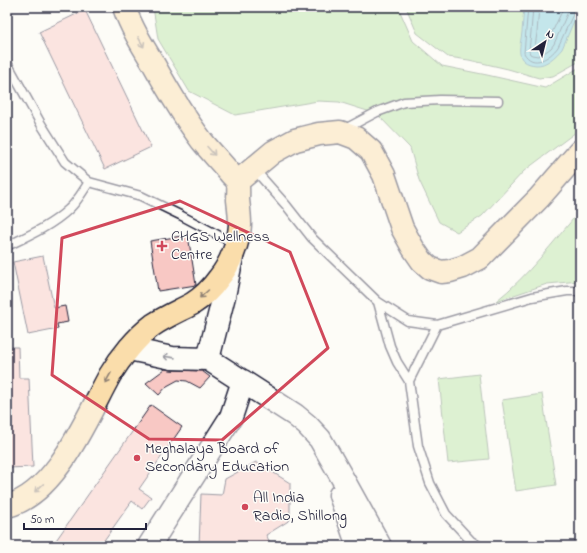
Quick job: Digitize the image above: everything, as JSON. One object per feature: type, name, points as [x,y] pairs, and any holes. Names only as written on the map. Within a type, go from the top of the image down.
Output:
[{"type":"main road","points":[[124,7],[137,36],[167,90],[187,121],[203,142],[246,175]]},
{"type":"main road","points":[[7,506],[24,500],[46,482],[54,472],[82,428],[110,375],[120,360],[141,336],[164,318],[193,303],[204,295],[216,282],[225,270],[235,248],[240,226],[246,175],[273,152],[295,140],[319,134],[340,132],[356,138],[371,150],[384,175],[402,228],[413,248],[422,261],[430,268],[441,272],[463,267],[480,258],[539,198],[580,151]]},
{"type":"street","points":[[208,359],[235,248]]},
{"type":"street","points":[[129,349],[172,358],[208,359],[295,415],[320,439],[380,546]]},
{"type":"street","points":[[149,546],[231,417],[243,381]]},
{"type":"street","points":[[330,456],[338,480],[342,502],[358,546]]},
{"type":"lane","points":[[7,63],[41,124],[65,162],[89,182],[141,196],[180,215],[235,248]]},
{"type":"lane","points":[[340,132],[377,112],[404,102],[440,100],[498,101]]},
{"type":"lane","points":[[246,175],[286,205],[312,238],[378,302],[408,321],[437,325],[532,297],[567,290],[580,291]]},
{"type":"lane","points":[[7,246],[47,226],[68,210],[81,195],[89,182]]},
{"type":"lane","points":[[378,302],[390,346],[397,362],[409,381],[418,446],[430,483],[446,514],[471,541],[479,546]]},
{"type":"lane","points":[[409,381],[437,325]]},
{"type":"highlighted area","points":[[180,201],[290,252],[328,348],[222,440],[149,439],[52,375],[62,238]]},
{"type":"green space","points":[[153,7],[398,7],[413,41],[442,66],[545,88],[580,67],[580,129],[524,171],[482,216],[457,232],[439,222],[419,180],[410,148],[377,114],[339,102],[318,101],[235,115],[189,91],[158,39]]},
{"type":"green space","points":[[406,7],[580,7],[580,61],[553,76],[539,78],[469,60],[448,57],[417,33]]},
{"type":"green space","points":[[580,211],[580,281],[547,284],[496,301],[530,270]]},
{"type":"green space","points":[[479,374],[489,459],[448,463],[439,379]]},
{"type":"green space","points":[[542,394],[556,485],[516,491],[502,400]]},
{"type":"water","points":[[524,7],[580,7],[562,49],[554,57],[540,65],[529,64],[521,58],[520,49]]},
{"type":"building","points":[[85,10],[151,147],[105,169],[39,32]]},
{"type":"building","points":[[188,235],[196,285],[158,291],[150,241]]},
{"type":"building","points":[[43,256],[54,308],[65,306],[68,322],[57,324],[58,329],[28,335],[13,262]]},
{"type":"building","points":[[7,347],[18,347],[19,378],[29,378],[33,467],[7,468]]},
{"type":"building","points":[[165,369],[202,371],[210,377],[200,388],[187,381],[178,380],[167,386],[159,395],[146,383]]},
{"type":"building","name":"Meghalaya Board of Secondary Education","points":[[151,405],[182,427],[139,489],[151,497],[142,509],[132,501],[100,546],[52,546]]},
{"type":"building","name":"All India Radio, Shillong","points":[[256,462],[290,483],[290,520],[266,535],[272,546],[199,546],[201,494],[222,495],[225,479]]},
{"type":"place","name":"CHGS Wellness Centre","points":[[162,246]]},
{"type":"place","name":"Meghalaya Board of Secondary Education","points":[[137,458]]},
{"type":"place","name":"All India Radio, Shillong","points":[[245,507]]}]
